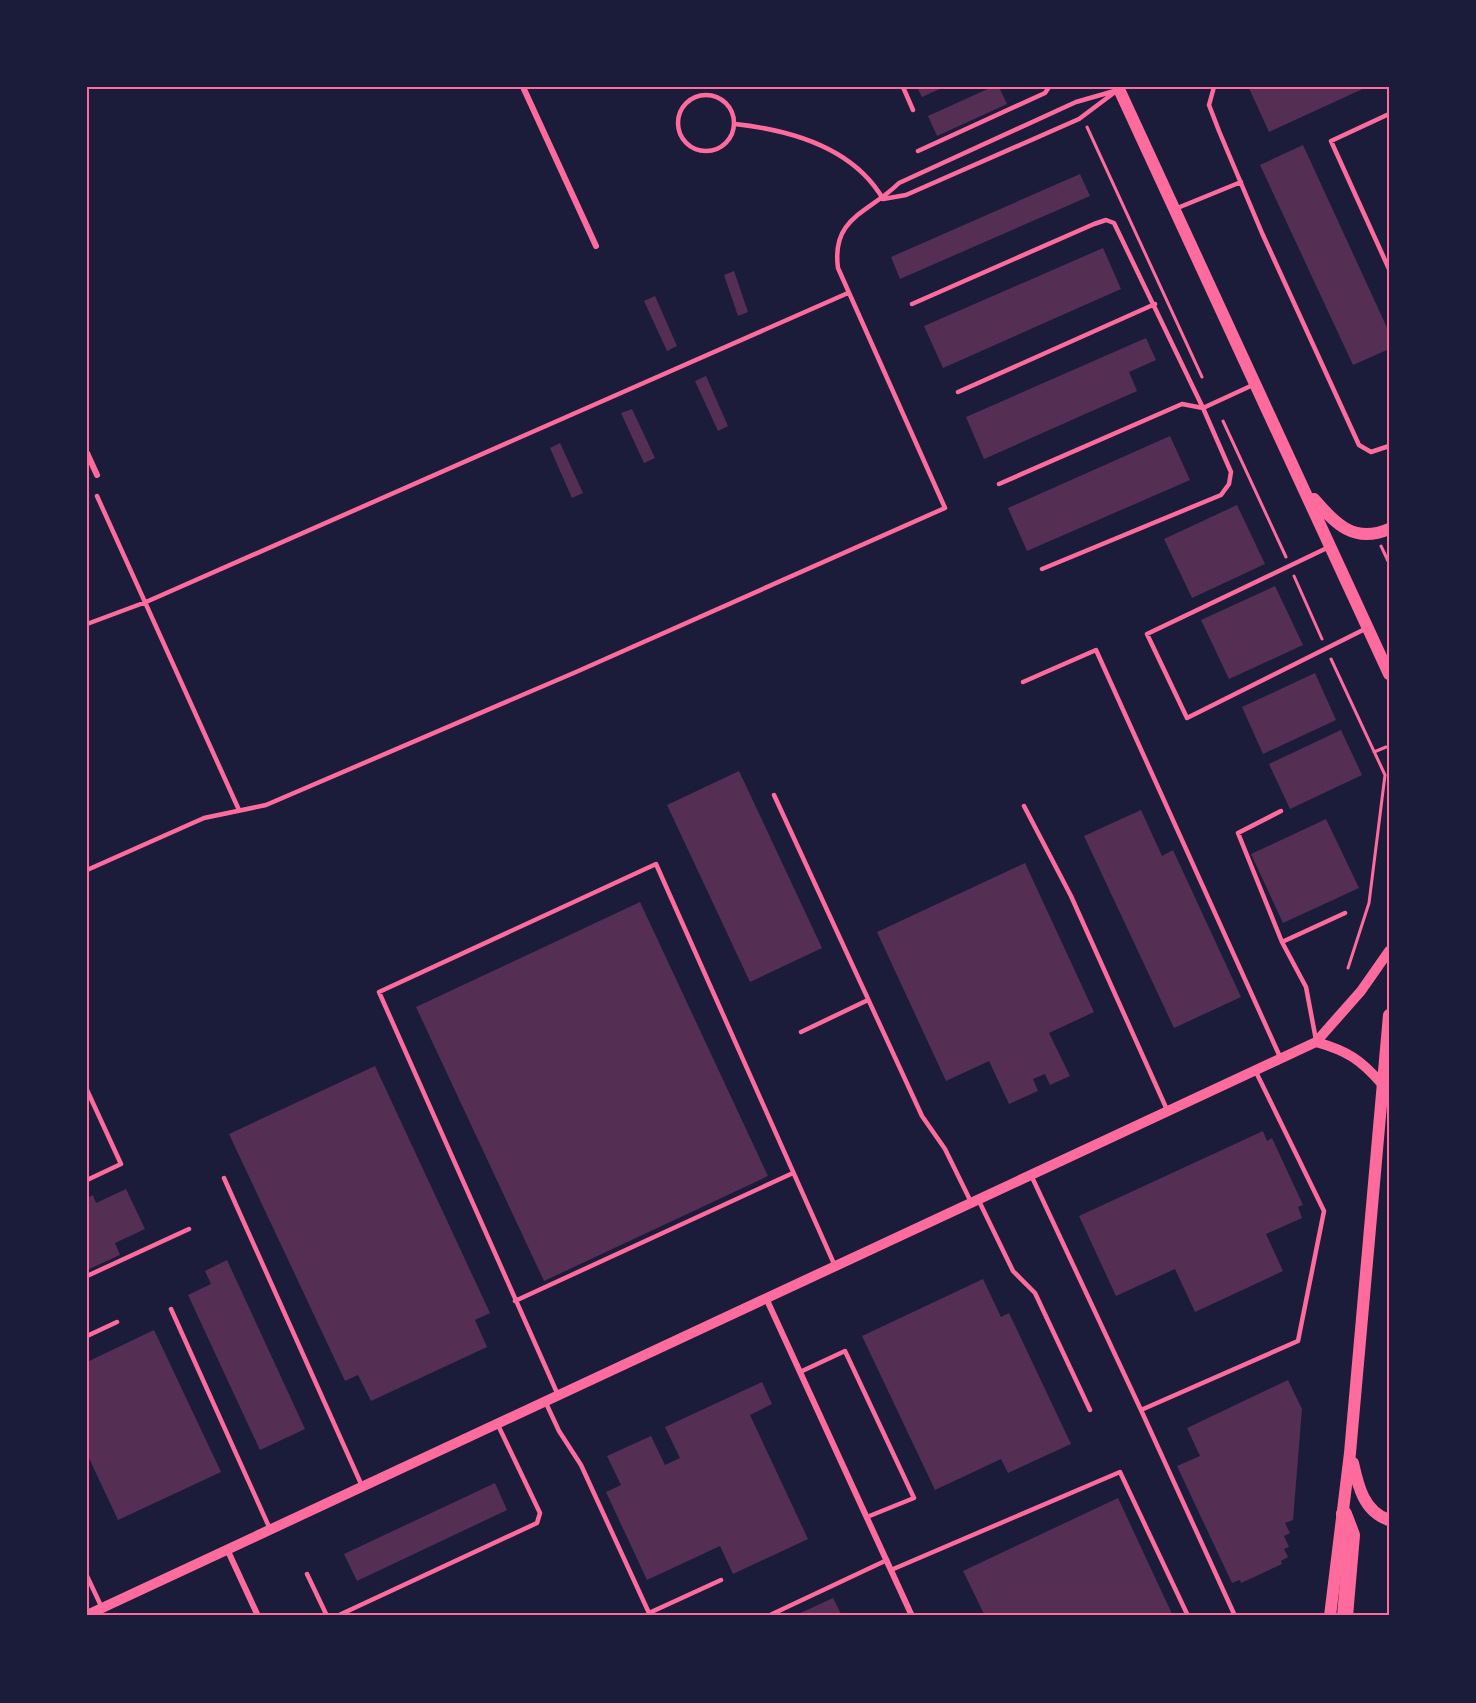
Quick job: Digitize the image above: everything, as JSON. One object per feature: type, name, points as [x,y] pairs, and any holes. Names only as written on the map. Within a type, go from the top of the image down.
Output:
[{"type":"highway","points":[[1344,1514],[1352,1535],[1345,1616]]},
{"type":"main road","points":[[1118,88],[1389,674]]},
{"type":"main road","points":[[1305,490],[1341,528],[1350,532],[1371,534],[1389,529]]},
{"type":"main road","points":[[1330,1616],[1350,1453],[1389,1015]]},
{"type":"main road","points":[[1350,1453],[1365,1500],[1377,1515],[1389,1520]]},
{"type":"street","points":[[523,87],[596,246]]},
{"type":"street","points":[[87,453],[97,475]]},
{"type":"street","points":[[87,1615],[1316,1042],[1361,991],[1389,951]]},
{"type":"street","points":[[1316,1042],[1350,1054],[1383,1084]]},
{"type":"street","points":[[766,1298],[912,1616]]},
{"type":"street","points":[[227,1549],[258,1616]]},
{"type":"lane","points":[[903,87],[913,110]]},
{"type":"lane","points":[[918,151],[1044,93],[1049,87]]},
{"type":"lane","points":[[1214,87],[1209,105],[1241,182],[1359,445],[1371,452],[1389,446]]},
{"type":"lane","points":[[883,199],[906,195],[1083,117],[1118,88]]},
{"type":"lane","points":[[87,870],[204,818],[266,805],[490,709],[945,508],[848,293],[838,268],[837,241],[849,221],[883,199],[898,183],[1076,102],[1118,88]]},
{"type":"lane","points":[[709,95],[717,97],[730,108],[735,124],[727,142],[710,151],[700,150],[684,140],[678,121],[680,112],[692,99],[709,95]]},
{"type":"lane","points":[[1389,114],[1331,141],[1389,269]]},
{"type":"lane","points":[[735,124],[771,128],[831,150],[868,176],[883,199]]},
{"type":"lane","points":[[1175,209],[1241,182]]},
{"type":"lane","points":[[912,304],[1106,220],[1114,223],[1119,230],[1231,472],[1228,484],[1221,495],[1042,569]]},
{"type":"lane","points":[[87,624],[146,602],[848,293]]},
{"type":"lane","points":[[958,392],[1155,304]]},
{"type":"lane","points":[[999,484],[1182,404],[1203,408],[1255,384]]},
{"type":"lane","points":[[97,495],[239,810]]},
{"type":"lane","points":[[1331,546],[1147,634],[1187,718],[1368,628]]},
{"type":"lane","points":[[1023,682],[1096,650],[1281,1059]]},
{"type":"lane","points":[[774,795],[922,1116],[945,1149],[1013,1271],[1035,1293],[1090,1410]]},
{"type":"lane","points":[[1024,806],[1071,896],[1168,1112]]},
{"type":"lane","points":[[1281,811],[1238,833],[1282,942],[1306,987],[1316,1042]]},
{"type":"lane","points":[[558,1395],[379,992],[656,864],[835,1266]]},
{"type":"lane","points":[[1282,942],[1345,913]]},
{"type":"lane","points":[[801,1032],[868,1000]]},
{"type":"lane","points":[[1141,1410],[1298,1341],[1324,1211],[1255,1071]]},
{"type":"lane","points":[[87,1090],[121,1164],[87,1180]]},
{"type":"lane","points":[[515,1301],[793,1173]]},
{"type":"lane","points":[[1031,1175],[1235,1616]]},
{"type":"lane","points":[[224,1178],[362,1486]]},
{"type":"lane","points":[[87,1276],[189,1229]]},
{"type":"lane","points":[[171,1309],[270,1529]]},
{"type":"lane","points":[[87,1336],[117,1322]]},
{"type":"lane","points":[[800,1372],[845,1351],[914,1498],[867,1518]]},
{"type":"lane","points":[[545,1401],[559,1431],[581,1465],[650,1613],[721,1580]]},
{"type":"lane","points":[[337,1616],[537,1522],[540,1514],[497,1423]]},
{"type":"lane","points":[[891,1570],[1120,1472],[1188,1616]]},
{"type":"lane","points":[[768,1616],[887,1560]]},
{"type":"lane","points":[[307,1574],[327,1616]]},
{"type":"lane","points":[[87,1576],[102,1608]]},
{"type":"path","points":[[1083,117],[1385,776],[1369,903],[1347,968]]},
{"type":"path","points":[[1380,542],[1389,563]]},
{"type":"path","points":[[1374,752],[1386,747]]},
{"type":"path","points":[[1384,791],[1389,792]]},
{"type":"building","points":[[917,87],[944,87],[922,97]]},
{"type":"building","points":[[992,87],[999,87],[1007,104],[937,136],[928,116]]},
{"type":"building","points":[[1367,87],[1269,132],[1249,88]]},
{"type":"building","points":[[1303,145],[1389,332],[1389,349],[1353,365],[1260,165]]},
{"type":"building","points":[[1080,174],[1090,196],[900,279],[891,257]]},
{"type":"building","points":[[1103,248],[1121,289],[943,368],[924,326]]},
{"type":"building","points":[[734,271],[748,312],[738,316],[724,275]]},
{"type":"building","points":[[655,296],[677,346],[667,351],[644,301]]},
{"type":"building","points":[[1146,338],[1156,360],[1129,372],[1137,391],[984,459],[966,417]]},
{"type":"building","points":[[706,376],[728,426],[718,431],[695,381]]},
{"type":"building","points":[[632,409],[655,458],[644,463],[621,413]]},
{"type":"building","points":[[1170,436],[1190,480],[1027,551],[1008,508]]},
{"type":"building","points":[[560,443],[583,493],[572,498],[550,448]]},
{"type":"building","points":[[1237,505],[1265,564],[1192,598],[1164,539]]},
{"type":"building","points":[[1275,586],[1303,645],[1229,679],[1201,620]]},
{"type":"building","points":[[1315,673],[1336,720],[1263,754],[1242,707]]},
{"type":"building","points":[[1341,730],[1362,775],[1290,809],[1269,764]]},
{"type":"building","points":[[739,771],[822,948],[750,982],[667,805]]},
{"type":"building","points":[[1141,810],[1162,856],[1173,850],[1241,997],[1174,1028],[1084,836]]},
{"type":"building","points":[[1326,819],[1359,888],[1283,923],[1251,854]]},
{"type":"building","points":[[1025,863],[1094,1012],[1049,1033],[1070,1076],[1050,1085],[1045,1074],[1033,1079],[1038,1091],[1009,1104],[989,1061],[946,1081],[877,932]]},
{"type":"building","points":[[640,902],[768,1176],[544,1281],[416,1007]]},
{"type":"building","points":[[375,1066],[490,1313],[475,1320],[487,1347],[371,1401],[358,1375],[345,1381],[229,1134]]},
{"type":"building","points":[[1263,1131],[1267,1141],[1272,1138],[1303,1205],[1298,1207],[1302,1218],[1266,1234],[1283,1271],[1195,1312],[1175,1269],[1116,1296],[1079,1216]]},
{"type":"building","points":[[126,1189],[145,1229],[115,1243],[120,1255],[87,1270],[87,1198],[93,1195],[96,1203]]},
{"type":"building","points":[[227,1260],[305,1429],[260,1450],[188,1295],[211,1284],[205,1271]]},
{"type":"building","points":[[983,1279],[1001,1317],[1009,1313],[1071,1444],[1008,1473],[1001,1459],[935,1490],[862,1336]]},
{"type":"building","points":[[154,1330],[221,1472],[118,1520],[87,1454],[87,1362]]},
{"type":"building","points":[[1288,1380],[1302,1409],[1293,1520],[1285,1523],[1290,1533],[1284,1536],[1289,1547],[1284,1549],[1288,1557],[1281,1561],[1282,1564],[1241,1583],[1240,1580],[1232,1583],[1177,1466],[1200,1456],[1187,1428]]},
{"type":"building","points":[[762,1382],[772,1404],[750,1415],[808,1539],[733,1574],[720,1546],[647,1580],[606,1492],[621,1485],[607,1456],[651,1436],[665,1465],[680,1458],[665,1427]]},
{"type":"building","points":[[495,1483],[507,1510],[357,1581],[344,1554]]},
{"type":"building","points":[[1118,1498],[1173,1616],[985,1616],[963,1571]]},
{"type":"building","points":[[833,1598],[842,1616],[794,1616]]}]
